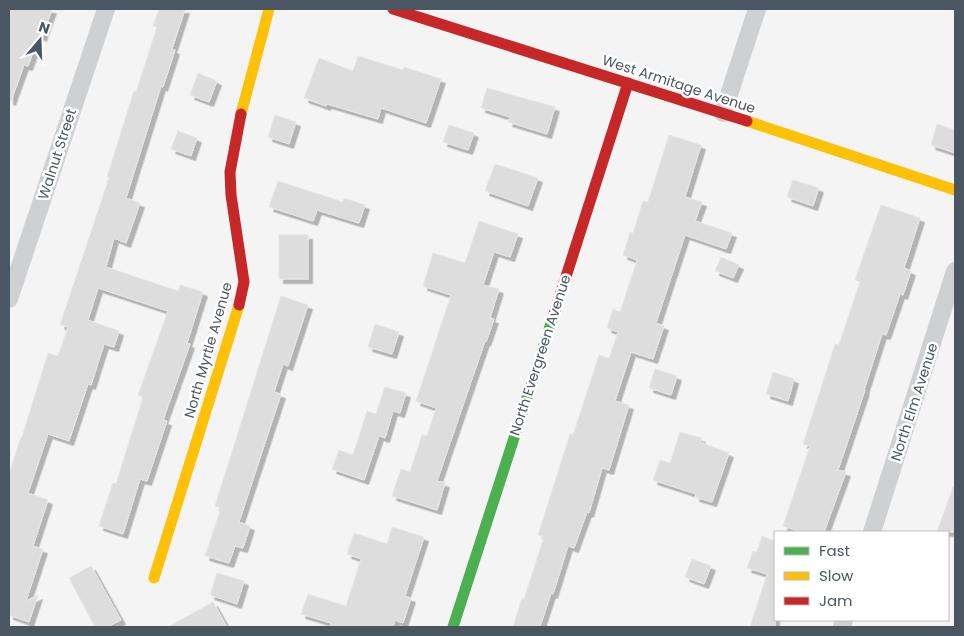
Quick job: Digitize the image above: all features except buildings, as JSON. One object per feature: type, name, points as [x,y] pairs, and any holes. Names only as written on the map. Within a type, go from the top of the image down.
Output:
[{"type":"street","name":"Walnut Street","points":[[9,299],[106,9]]},
{"type":"street","name":"North Myrtle Avenue","points":[[154,578],[240,301],[244,282],[230,195],[230,172],[239,120],[269,9]]},
{"type":"street","name":"West Armitage Avenue","points":[[393,9],[431,14],[628,83],[955,190]]},
{"type":"street","points":[[724,113],[757,9]]},
{"type":"street","name":"North Evergreen Avenue","points":[[453,627],[628,83]]},
{"type":"street","name":"North Elm Avenue","points":[[872,531],[955,271]]},
{"type":"traffic: fast","points":[[453,627],[554,314]]},
{"type":"traffic: slow","points":[[241,114],[269,9]]},
{"type":"traffic: slow","points":[[747,121],[955,190]]},
{"type":"traffic: slow","points":[[154,578],[239,305]]},
{"type":"traffic: jam","points":[[393,9],[747,121]]},
{"type":"traffic: jam","points":[[554,314],[628,83]]},
{"type":"traffic: jam","points":[[239,305],[244,282],[231,195],[230,172],[241,114]]}]
